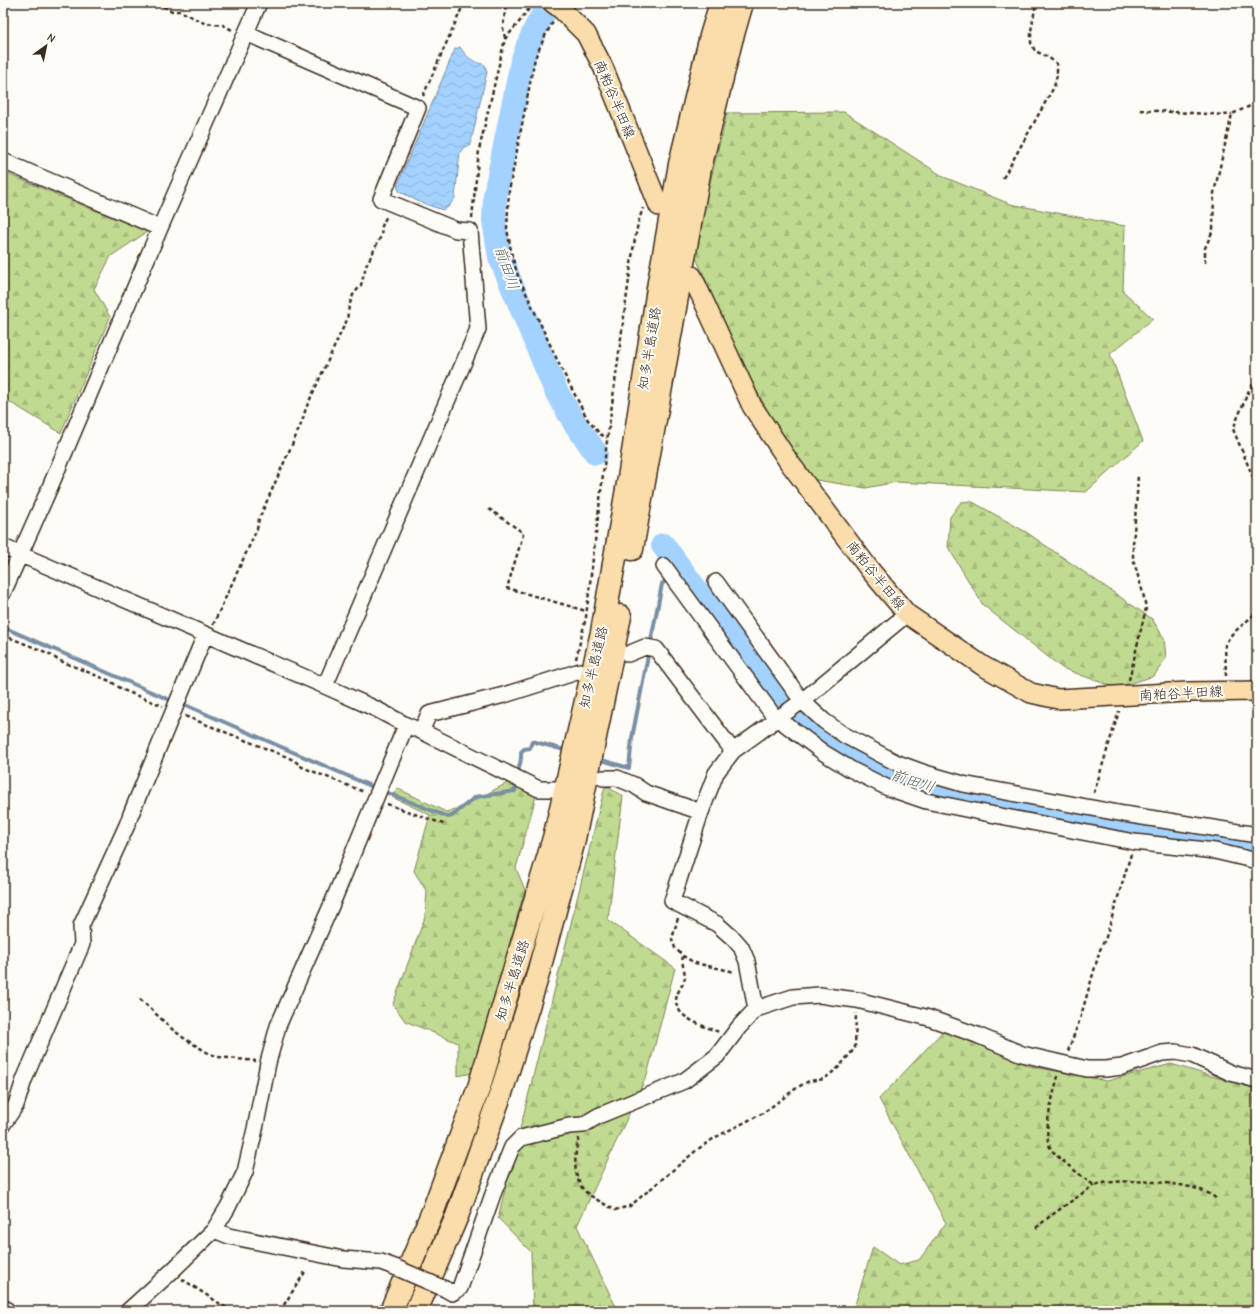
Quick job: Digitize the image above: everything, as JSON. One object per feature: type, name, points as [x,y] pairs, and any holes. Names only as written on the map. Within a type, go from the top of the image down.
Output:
[{"type":"highway","name":"知多半島道路","points":[[391,1311],[433,1210],[479,1087],[554,838],[602,632],[630,472],[659,282],[680,164],[711,36],[721,3]]},
{"type":"highway","name":"知多半島道路","points":[[416,1311],[457,1216],[501,1093],[536,981],[573,844],[613,653],[700,168],[730,41],[742,3]]},
{"type":"main road","name":"南粕谷半田線","points":[[559,5],[586,34],[603,67],[656,199]]},
{"type":"main road","name":"南粕谷半田線","points":[[692,276],[752,406],[789,462],[870,570],[907,614],[982,666],[1031,693],[1058,699],[1123,695],[1257,691]]},
{"type":"street","points":[[3,592],[258,3]]},
{"type":"street","points":[[245,34],[418,108],[381,199],[456,230],[470,231],[478,329],[325,686]]},
{"type":"street","points":[[3,161],[160,228]]},
{"type":"street","points":[[3,547],[325,686],[376,709],[406,725],[540,789],[555,789]]},
{"type":"street","points":[[664,566],[773,715],[824,753],[852,770],[888,788],[926,801],[1134,842],[1215,851],[1257,861]]},
{"type":"street","points":[[716,582],[802,701],[824,721],[851,739],[895,762],[962,784],[1124,814],[1257,835]]},
{"type":"street","points":[[756,1009],[747,961],[741,947],[717,924],[672,901],[701,812],[716,772],[733,751],[802,701],[907,614]]},
{"type":"street","points":[[3,1124],[16,1105],[24,1080],[82,944],[81,926],[127,825],[173,712],[207,635]]},
{"type":"street","points":[[628,654],[645,648],[656,649],[733,751]]},
{"type":"street","points":[[421,731],[429,714],[504,696],[576,672]]},
{"type":"street","points":[[128,1311],[214,1230],[228,1207],[245,1172],[268,1063],[278,1026],[331,906],[406,725]]},
{"type":"street","points":[[603,778],[617,778],[634,785],[646,793],[701,812]]},
{"type":"street","points":[[214,1230],[229,1236],[343,1258],[382,1262],[452,1293],[460,1288],[512,1147],[521,1138],[569,1126],[583,1125],[598,1116],[684,1081],[717,1056],[739,1027],[756,1009],[793,997],[820,995],[857,1000],[929,1018],[977,1035],[1022,1054],[1087,1069],[1122,1067],[1162,1053],[1175,1052],[1192,1055],[1231,1073],[1257,1080]]},
{"type":"street","points":[[3,1307],[8,1311]]},
{"type":"path","points":[[156,3],[172,11],[180,11],[204,23],[223,25],[245,34]]},
{"type":"path","points":[[418,108],[464,3]]},
{"type":"path","points":[[470,231],[479,150],[505,39],[503,28],[506,3]]},
{"type":"path","points":[[505,39],[533,3]]},
{"type":"path","points":[[1003,178],[1054,87],[1057,75],[1057,64],[1048,57],[1035,51],[1031,43],[1031,31],[1036,3]]},
{"type":"path","points":[[559,5],[535,58],[509,191],[507,229],[512,256],[518,276],[561,368],[588,420],[600,434],[607,438]]},
{"type":"path","points":[[1140,110],[1225,115],[1232,114],[1257,103]]},
{"type":"path","points":[[1205,263],[1205,248],[1213,230],[1214,193],[1232,114]]},
{"type":"path","points":[[576,672],[586,611],[607,438],[638,223],[643,208],[656,199]]},
{"type":"path","points":[[207,635],[257,529],[259,519],[302,422],[306,408],[344,328],[353,294],[361,285],[366,266],[381,236],[382,226],[394,204]]},
{"type":"path","points":[[1257,379],[1249,390],[1233,429],[1257,487],[1257,491]]},
{"type":"path","points":[[1094,793],[1130,676],[1146,608],[1133,559],[1132,544],[1138,475]]},
{"type":"path","points":[[489,509],[522,532],[523,535],[507,588],[586,611]]},
{"type":"path","points":[[1226,691],[1225,644],[1232,634],[1257,612]]},
{"type":"path","points":[[3,635],[48,653],[58,660],[110,681],[123,690],[166,707],[173,712],[287,756],[302,767],[375,798],[446,825]]},
{"type":"path","points":[[677,904],[679,916],[672,939],[675,948],[683,956],[695,963],[732,970],[738,973]]},
{"type":"path","points":[[683,956],[682,962],[685,978],[677,996],[678,1007],[681,1014],[731,1037]]},
{"type":"path","points":[[140,999],[172,1029],[185,1039],[210,1054],[268,1063]]},
{"type":"path","points":[[583,1125],[577,1143],[575,1163],[577,1178],[584,1190],[615,1210],[630,1206],[698,1149],[716,1137],[763,1113],[798,1087],[809,1081],[824,1079],[838,1068],[854,1048],[857,1000]]},
{"type":"path","points":[[1036,1228],[1094,1185]]},
{"type":"path","points":[[171,1272],[232,1311]]},
{"type":"path","points":[[280,1311],[305,1272]]},
{"type":"green space","points":[[844,112],[944,177],[1010,204],[1125,226],[1123,291],[1153,319],[1110,354],[1143,441],[1086,492],[896,482],[866,488],[810,479],[769,414],[742,363],[693,251],[727,113]]},
{"type":"green space","points":[[3,172],[147,232],[111,256],[94,289],[110,317],[61,433],[3,398]]},
{"type":"green space","points":[[971,501],[1026,532],[1152,619],[1164,638],[1166,658],[1154,676],[1116,688],[1062,668],[983,605],[948,547],[950,517],[961,502]]},
{"type":"green space","points":[[509,782],[537,793],[516,868],[525,890],[472,1073],[458,1076],[458,1043],[405,1021],[393,1004],[425,917],[427,892],[414,871],[430,815],[392,797],[397,788],[446,812],[462,807]]},
{"type":"green space","points":[[605,786],[623,796],[608,920],[675,968],[647,1075],[577,1226],[618,1311],[533,1311],[531,1252],[498,1218]]},
{"type":"green space","points":[[944,1030],[1030,1066],[1107,1081],[1171,1064],[1252,1088],[1257,1123],[1257,1311],[1170,1311],[1106,1308],[1104,1311],[853,1311],[873,1247],[899,1265],[919,1260],[946,1223],[879,1099]]},
{"type":"water","points":[[460,47],[470,59],[485,65],[487,72],[470,146],[464,147],[460,152],[455,198],[448,207],[443,210],[419,202],[399,191],[397,186],[455,49]]},
{"type":"waterway","name":"前田川","points":[[550,3],[534,31],[522,62],[495,195],[494,221],[500,257],[556,391],[574,422],[596,453]]},
{"type":"waterway","name":"前田川","points":[[663,545],[769,688],[794,714],[828,740],[888,773],[920,785],[953,794],[1151,830],[1200,836],[1257,847]]},
{"type":"waterway","points":[[598,759],[629,768],[632,738],[662,584],[667,579]]},
{"type":"waterway","points":[[3,627],[373,787],[448,817],[452,816],[475,797],[515,791],[516,782]]},
{"type":"waterway","points":[[517,776],[521,761],[521,752],[524,749],[530,748],[532,741],[568,751]]}]
